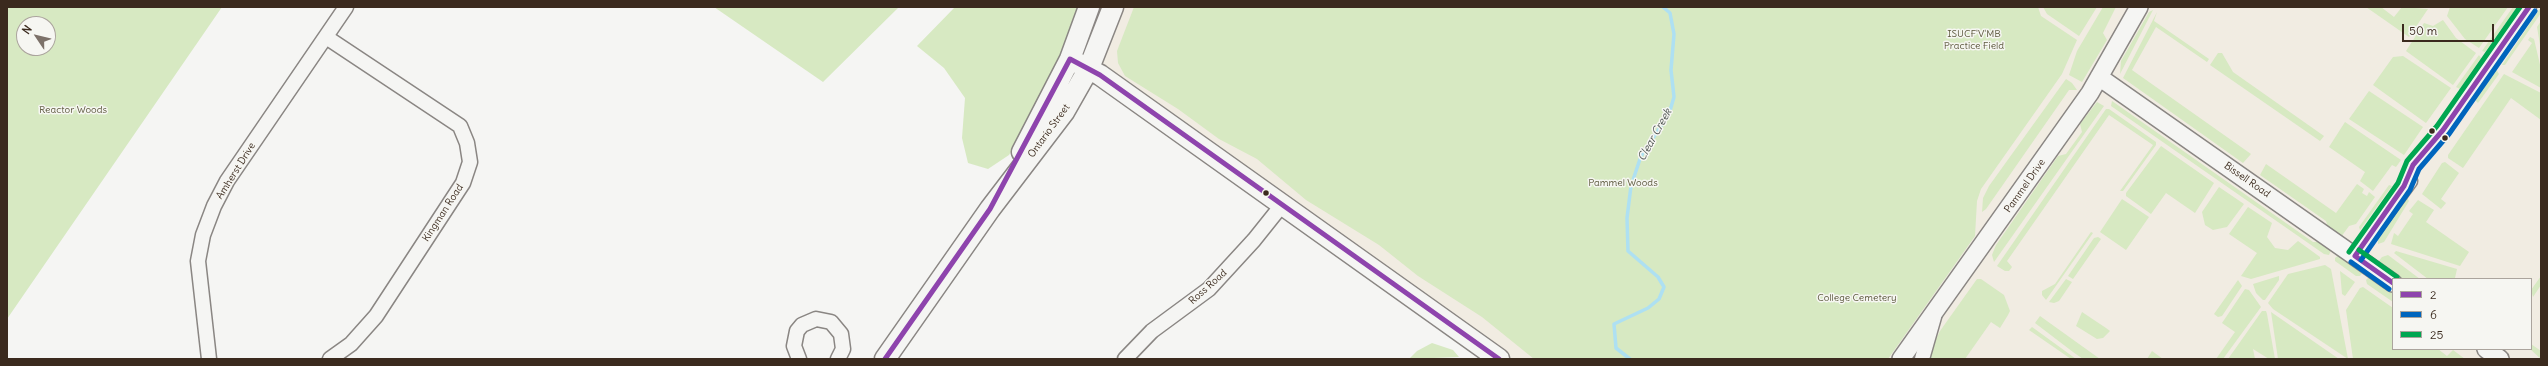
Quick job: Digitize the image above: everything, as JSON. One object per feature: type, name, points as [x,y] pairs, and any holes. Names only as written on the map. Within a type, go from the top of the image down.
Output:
[{"type":"main road","name":"Ontario Street","points":[[990,210],[1043,113],[1070,59],[1089,7]]},
{"type":"main road","name":"Ontario Street","points":[[885,359],[990,210],[1058,121],[1089,68],[1113,7]]},
{"type":"main road","points":[[1070,59],[1089,68],[1499,359]]},
{"type":"street","name":"Amherst Drive","points":[[208,359],[199,285],[198,261],[203,235],[227,182],[346,7]]},
{"type":"street","name":"Pammel Drive","points":[[1901,359],[1937,310],[2099,77],[2139,7]]},
{"type":"street","points":[[2355,256],[2404,186],[2427,159],[2443,130],[2529,7]]},
{"type":"street","name":"Kingman Road","points":[[326,37],[460,126],[468,143],[470,162],[463,184],[376,316],[351,344],[330,359]]},
{"type":"street","name":"Bissell Road","points":[[2099,77],[2392,282]]},
{"type":"street","name":"Ross Road","points":[[1125,359],[1152,331],[1209,289],[1282,205]]},
{"type":"street","points":[[1922,359],[1937,310]]},
{"type":"street","points":[[799,359],[794,346],[797,331],[802,325],[816,319],[831,322],[842,334],[843,349],[839,359]]},
{"type":"street","points":[[2487,350],[2500,359]]},
{"type":"shaded area","points":[[1006,7],[2541,7],[2541,359],[1499,359]]},
{"type":"green space","name":"Reactor Woods","points":[[7,7],[222,7],[7,319]]},
{"type":"green space","points":[[714,7],[899,7],[823,82]]},
{"type":"green space","points":[[955,7],[1081,7],[1046,91],[1009,155],[988,169],[968,163],[962,138],[965,98],[944,68],[917,46]]},
{"type":"green space","name":"Pammel Woods","points":[[1134,7],[2038,7],[2041,16],[2077,40],[2062,74],[1981,189],[1977,201],[1975,236],[1888,359],[1534,359],[1482,317],[1418,276],[1379,245],[1306,200],[1257,159],[1219,139],[1178,109],[1125,76],[1118,63],[1117,51]]},
{"type":"green space","points":[[2043,7],[2097,7],[2079,36],[2047,14]]},
{"type":"green space","points":[[2103,7],[2116,7],[2103,33],[2107,40],[2082,82],[2069,75],[2077,51]]},
{"type":"green space","points":[[2366,7],[2381,7],[2394,17],[2402,7],[2428,9],[2409,37]]},
{"type":"green space","points":[[2450,7],[2508,7],[2479,48],[2465,39],[2447,16]]},
{"type":"green space","points":[[2513,7],[2517,7],[2485,52],[2482,51]]},
{"type":"green space","points":[[2541,7],[2541,13],[2505,65],[2502,65]]},
{"type":"green space","points":[[2153,10],[2120,74],[2121,61],[2149,12]]},
{"type":"green space","points":[[2157,12],[2154,21],[2209,59],[2207,62],[2156,27],[2132,70],[2251,154],[2243,163],[2123,78]]},
{"type":"green space","points":[[2443,20],[2456,38],[2476,53],[2453,85],[2406,51],[2424,23],[2433,26]]},
{"type":"green space","points":[[2541,21],[2541,51],[2537,27]]},
{"type":"green space","points":[[2530,37],[2534,39],[2541,69],[2541,88],[2512,72],[2532,43],[2528,40]]},
{"type":"green space","points":[[2218,53],[2222,53],[2233,72],[2324,136],[2320,141],[2210,65]]},
{"type":"green space","points":[[2479,55],[2481,58],[2460,89],[2456,87]]},
{"type":"green space","points":[[2403,56],[2451,88],[2426,123],[2373,85],[2393,57]]},
{"type":"green space","points":[[2496,69],[2499,74],[2478,103],[2475,100]]},
{"type":"green space","points":[[2504,74],[2541,93],[2541,120],[2511,98],[2463,168],[2448,158],[2448,155]]},
{"type":"green space","points":[[2066,79],[2072,83],[2077,90],[2069,90],[1986,209],[1982,212],[1983,198],[1989,186]]},
{"type":"green space","points":[[2369,91],[2423,127],[2404,155],[2349,119]]},
{"type":"green space","points":[[2112,101],[2313,242],[2321,242],[2331,250],[2329,255],[2324,254],[2111,106]]},
{"type":"green space","points":[[2097,102],[2104,106],[1994,262],[1992,255],[1996,245],[2058,156],[2066,154],[2082,132],[2080,124]]},
{"type":"green space","points":[[2106,109],[2109,109],[2156,142],[2156,145],[2123,191],[2120,191],[2153,145],[2109,115],[2007,261],[2012,267],[2009,271],[2005,271],[1997,266]]},
{"type":"green space","points":[[2345,122],[2401,160],[2396,167],[2392,165],[2373,191],[2360,181],[2365,172],[2329,147]]},
{"type":"green space","points":[[2161,146],[2214,183],[2195,213],[2166,193],[2151,214],[2126,196],[2126,193]]},
{"type":"green space","points":[[2445,162],[2459,173],[2441,199],[2446,203],[2441,209],[2422,194],[2442,163]]},
{"type":"green space","points":[[2266,164],[2336,213],[2357,184],[2364,189],[2362,193],[2367,196],[2369,192],[2375,197],[2356,224],[2349,226],[2341,237],[2329,230],[2326,221],[2260,175]]},
{"type":"green space","points":[[2389,185],[2392,186],[2360,230],[2359,227]]},
{"type":"green space","points":[[2219,187],[2244,204],[2227,227],[2213,230],[2205,225],[2202,212]]},
{"type":"green space","points":[[2407,197],[2409,201],[2384,242],[2378,244],[2378,240]]},
{"type":"green space","points":[[2122,199],[2149,217],[2126,250],[2100,232]]},
{"type":"green space","points":[[2418,200],[2434,210],[2426,222],[2469,252],[2460,266],[2391,244],[2394,233],[2398,236],[2413,214],[2409,211]]},
{"type":"green space","points":[[2248,207],[2272,223],[2267,237],[2275,248],[2288,250],[2298,241],[2320,257],[2320,259],[2251,279],[2241,276],[2257,253],[2229,234]]},
{"type":"green space","points":[[2091,232],[2093,233],[2046,300],[2042,295],[2042,291],[2055,284]]},
{"type":"green space","points":[[2098,237],[2101,239],[2073,279],[2068,276],[2094,238]]},
{"type":"green space","points":[[2396,251],[2457,269],[2455,278],[2427,278],[2394,253]]},
{"type":"green space","points":[[2339,255],[2363,272],[2360,276],[2356,276],[2335,261],[2335,258]]},
{"type":"green space","points":[[2388,255],[2419,278],[2396,278],[2378,262],[2382,257]]},
{"type":"green space","points":[[2325,265],[2331,269],[2348,359],[2273,309],[2268,303],[2288,274]]},
{"type":"green space","points":[[2340,271],[2355,282],[2345,296],[2342,294]]},
{"type":"green space","points":[[2279,276],[2279,280],[2265,300],[2263,300],[2256,293],[2253,284]]},
{"type":"green space","points":[[2541,276],[2541,285],[2533,297],[2532,289]]},
{"type":"green space","points":[[2369,277],[2392,292],[2392,301],[2367,284],[2366,280]]},
{"type":"green space","points":[[1977,279],[1981,279],[2004,295],[2010,311],[2000,328],[1991,322],[1965,359],[1926,359],[1940,331]]},
{"type":"green space","points":[[2066,279],[2072,282],[2059,301],[2054,303],[2049,302]]},
{"type":"green space","points":[[2238,280],[2242,286],[2222,316],[2218,317],[2214,314]]},
{"type":"green space","points":[[2363,287],[2392,307],[2392,350],[2439,350],[2447,356],[2453,350],[2465,359],[2353,359],[2346,310],[2360,288]]},
{"type":"green space","points":[[2245,289],[2249,290],[2261,307],[2223,359],[2216,359],[2235,332],[2222,323]]},
{"type":"green space","points":[[2262,311],[2266,311],[2267,314],[2275,359],[2269,359],[2253,349],[2255,359],[2228,359]]},
{"type":"green space","points":[[2082,312],[2110,331],[2103,338],[2097,339],[2076,326]]},
{"type":"green space","points":[[2271,312],[2339,359],[2278,359]]},
{"type":"green space","points":[[2040,316],[2100,359],[2083,359],[2073,352],[2035,323]]},
{"type":"green space","points":[[2032,327],[2076,359],[2071,359],[2029,330]]},
{"type":"green space","points":[[1432,343],[1453,350],[1459,357],[1409,359],[1417,351]]},
{"type":"green space","points":[[2532,345],[2541,351],[2541,359],[2531,350]]},
{"type":"green space","points":[[2152,351],[2163,359],[2147,359]]},
{"type":"waterway","name":"Clear Creek","points":[[1630,359],[1616,348],[1614,324],[1648,308],[1659,299],[1664,287],[1658,277],[1628,251],[1627,218],[1631,186],[1641,156],[1669,114],[1674,97],[1671,70],[1674,34],[1670,13],[1663,7]]},
{"type":"transit line","name":"25","points":[[2349,252],[2398,183],[2407,161],[2437,126],[2520,7]]},
{"type":"transit line","name":"2","points":[[2355,256],[2404,186],[2413,165],[2443,130],[2529,7]]},
{"type":"transit line","name":"6","points":[[2361,260],[2410,190],[2419,169],[2449,134],[2535,11]]},
{"type":"transit line","name":"2","points":[[885,359],[990,209],[1070,59],[1100,75],[1499,359]]},
{"type":"transit line","name":"25","points":[[2359,250],[2397,277]]},
{"type":"transit line","name":"2","points":[[2355,256],[2392,282]]},
{"type":"transit line","name":"6","points":[[2351,262],[2389,289]]},
{"type":"park label","name":"ISUCF'V'MB Practice Field","points":[[1974,40]]},
{"type":"park label","name":"College Cemetery","points":[[1857,298]]}]
